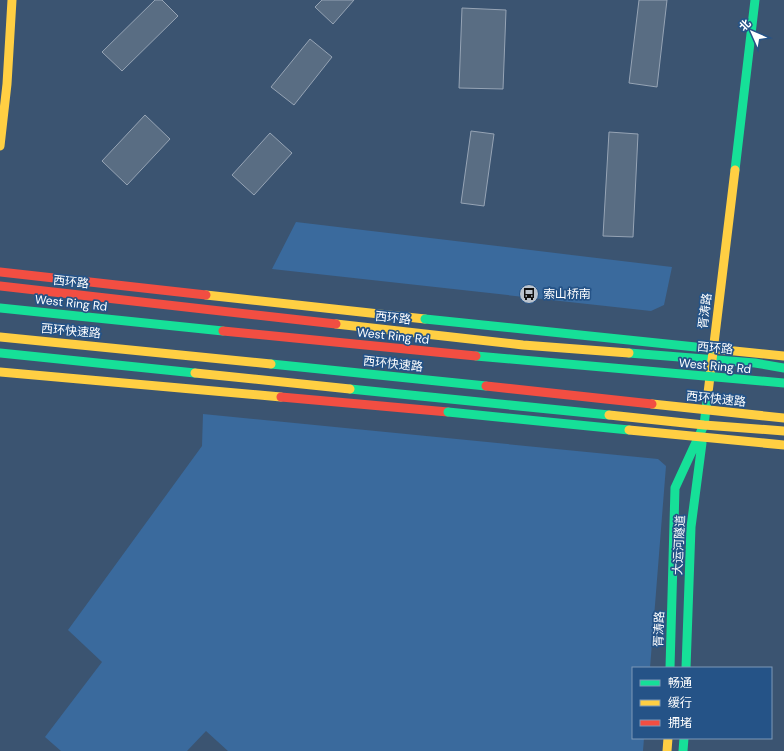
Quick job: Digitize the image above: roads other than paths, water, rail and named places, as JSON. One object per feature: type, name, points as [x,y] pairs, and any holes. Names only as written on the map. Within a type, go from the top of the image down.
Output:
[{"type":"main road","points":[[0,146],[7,84],[12,0]]},
{"type":"main road","name":"胥涛路","points":[[670,667],[675,488],[704,425],[755,0]]},
{"type":"main road","points":[[0,272],[425,319],[784,356]]},
{"type":"main road","name":"西环路","points":[[0,286],[523,345],[754,363],[784,368]]},
{"type":"main road","name":"West Ring Rd","points":[[0,308],[429,352],[784,383]]},
{"type":"main road","name":"西环快速路","points":[[0,337],[426,379],[784,418]]},
{"type":"main road","points":[[3,365],[784,431]]},
{"type":"main road","points":[[3,365],[448,412],[784,445]]},
{"type":"main road","points":[[704,425],[784,445]]},
{"type":"main road","name":"大运河隧道","points":[[686,667],[691,527],[704,425]]},
{"type":"main road","points":[[667,751],[668,739]]},
{"type":"main road","points":[[683,751],[684,739]]},
{"type":"place","name":"索山桥南","points":[[529,294]]}]
